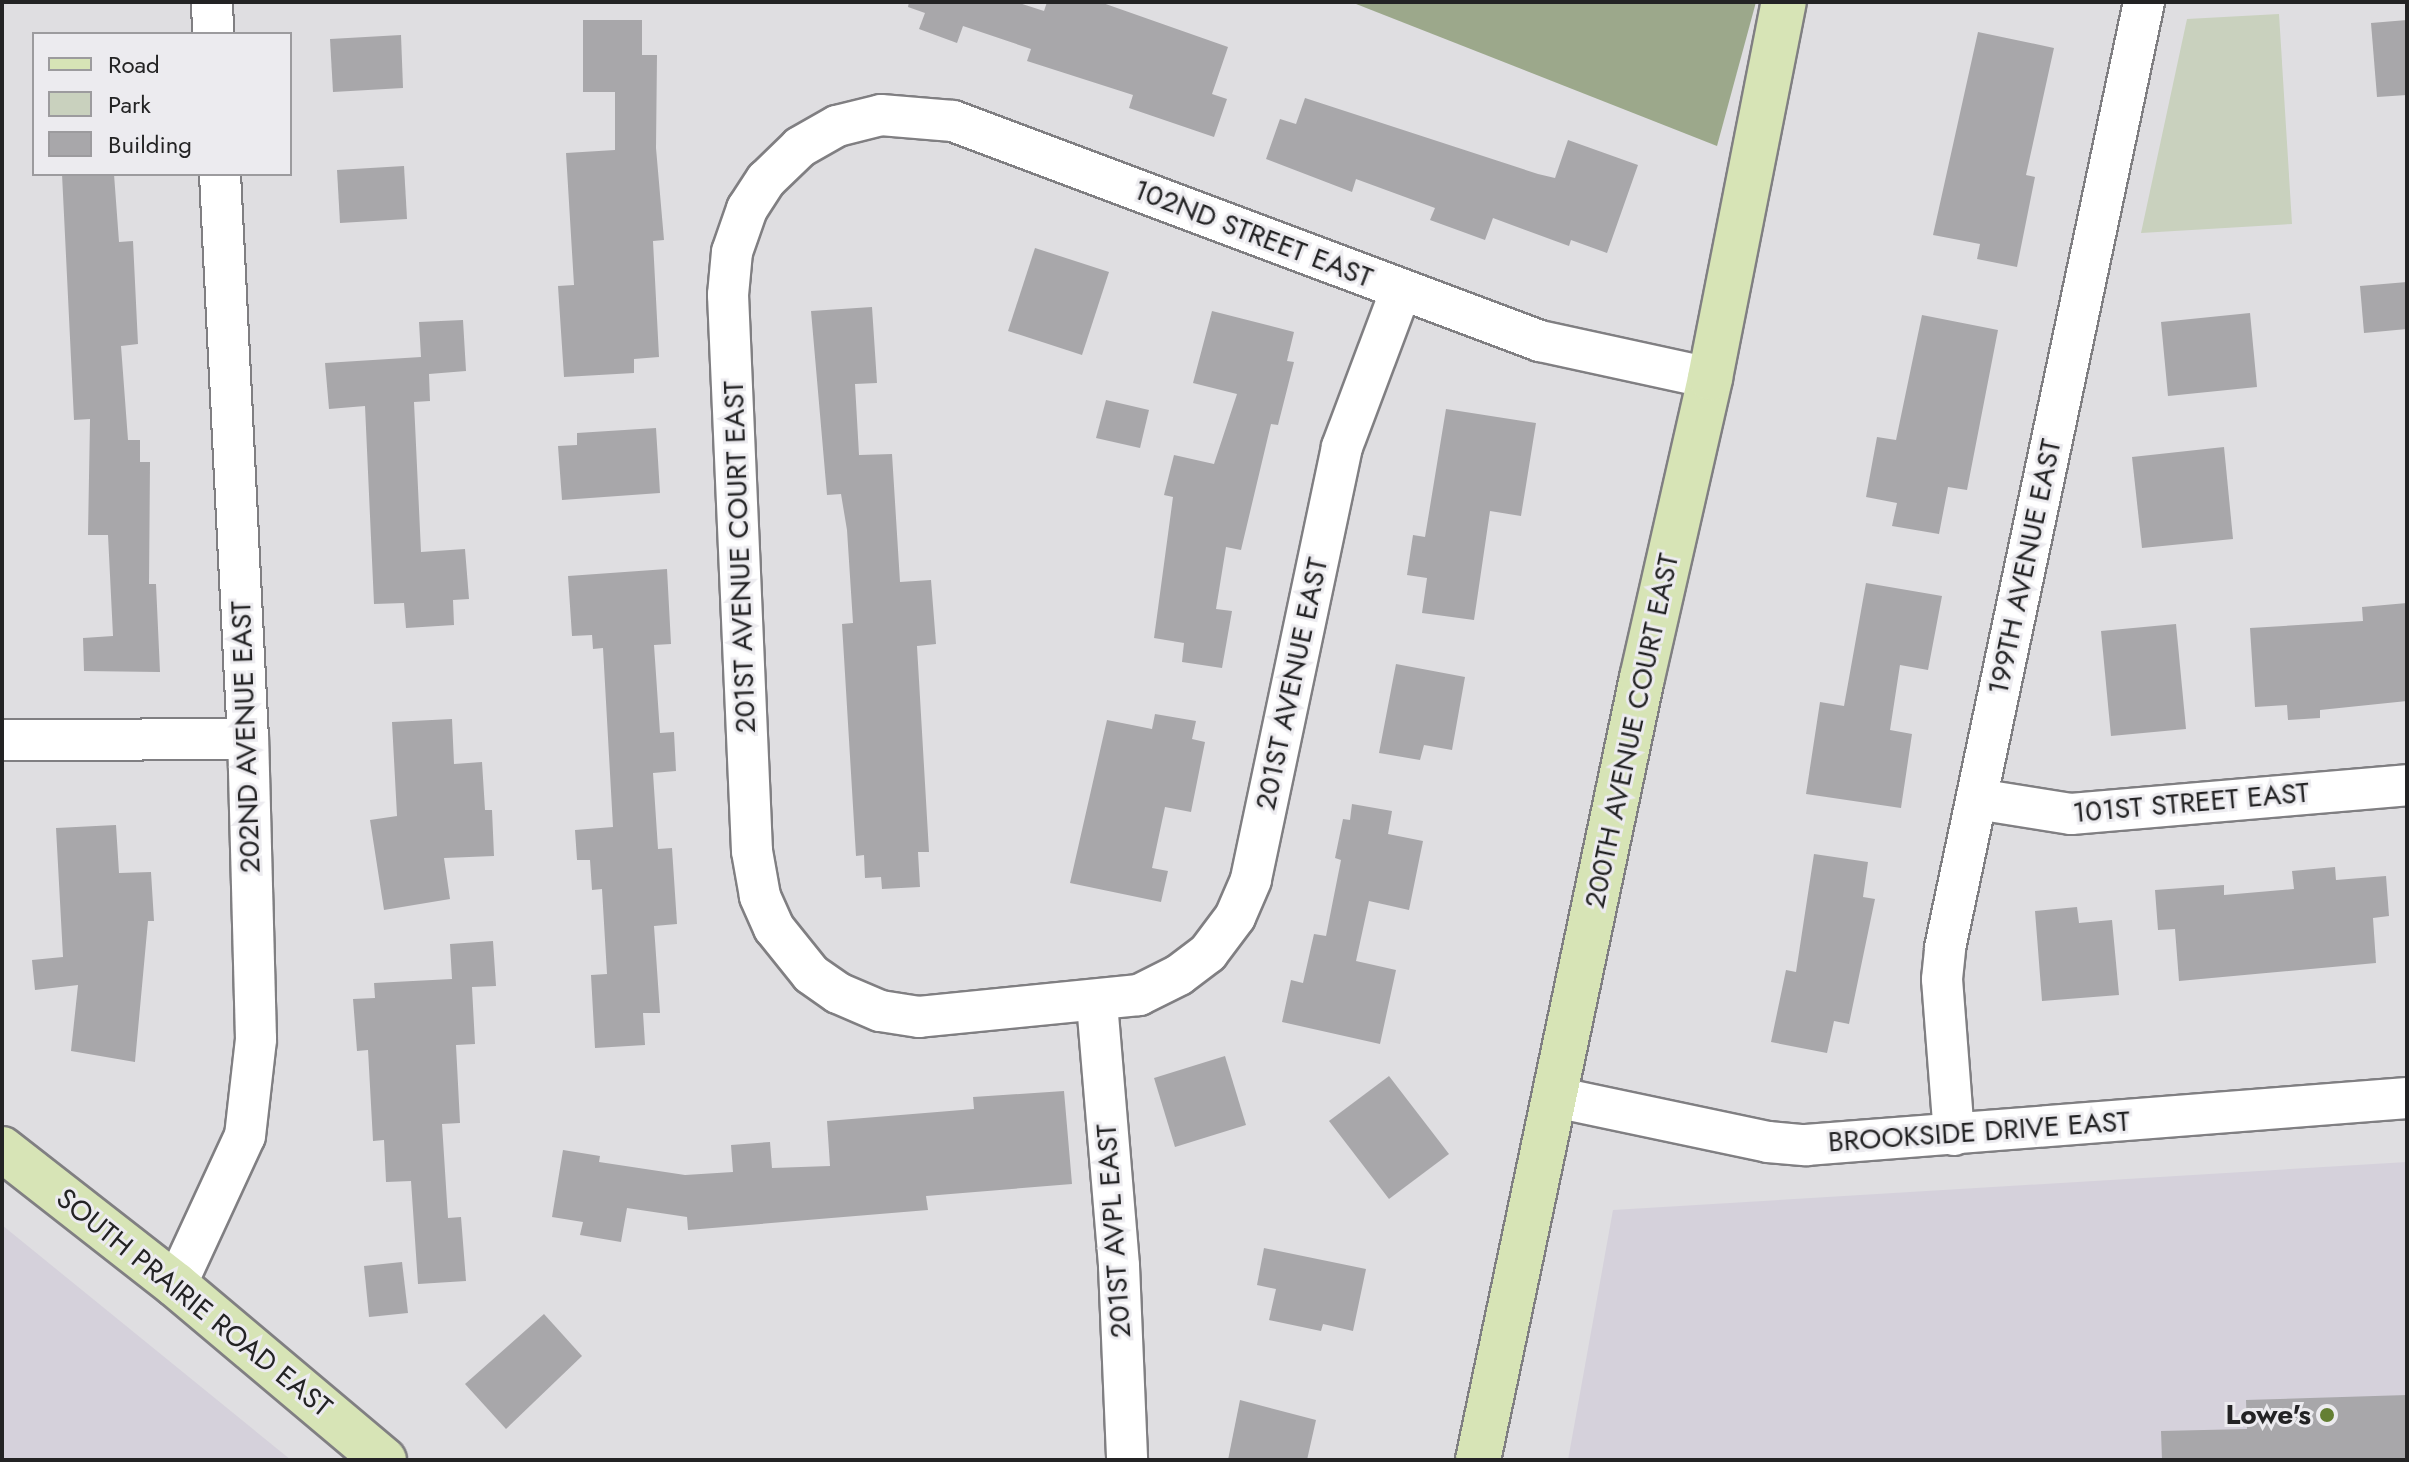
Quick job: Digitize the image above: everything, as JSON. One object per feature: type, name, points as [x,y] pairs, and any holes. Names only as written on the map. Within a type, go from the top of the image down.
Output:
[{"type":"main road","name":"200TH AVENUE COURT EAST","points":[[1478,1460],[1710,378],[1784,2]]},
{"type":"main road","name":"SOUTH PRAIRIE ROAD EAST","points":[[2,1149],[176,1285],[384,1460]]},
{"type":"street","points":[[212,2],[213,32]]},
{"type":"street","name":"199TH AVENUE EAST","points":[[1954,1135],[1942,979],[2144,2]]},
{"type":"street","name":"102ND STREET EAST","points":[[800,147],[837,126],[881,115],[953,121],[1540,341],[1710,378]]},
{"type":"street","name":"201ST AVENUE COURT EAST","points":[[800,147],[766,180],[747,209],[732,252],[728,295],[752,851],[760,896],[774,928],[811,974],[838,993],[880,1011],[919,1017],[1097,1003]]},
{"type":"street","name":"202ND AVENUE EAST","points":[[176,1285],[232,1171],[251,1100],[256,1039],[248,739],[220,176]]},
{"type":"street","name":"201ST AVENUE EAST","points":[[1097,1003],[1139,995],[1179,975],[1208,953],[1235,917],[1245,892],[1342,447],[1401,290]]},
{"type":"street","points":[[2,740],[248,739]]},
{"type":"street","name":"101ST STREET EAST","points":[[1977,799],[2071,814],[2407,785]]},
{"type":"street","name":"201ST AVPL EAST","points":[[1097,1003],[1119,1266],[1127,1460]]},
{"type":"street","name":"BROOKSIDE DRIVE EAST","points":[[1555,1097],[1768,1142],[1847,1144],[2407,1098]]},
{"type":"shaded area","points":[[2407,1162],[2407,1460],[1568,1460],[1613,1210]]},
{"type":"shaded area","points":[[2,1225],[291,1460],[2,1460]]},
{"type":"green space","points":[[1351,2],[1756,2],[1717,146]]},
{"type":"green space","points":[[2279,14],[2292,224],[2141,233],[2187,19]]},
{"type":"building","points":[[909,2],[1016,2],[1044,11],[1047,2],[1100,2],[1228,47],[1212,94],[1227,99],[1214,137],[1129,108],[1133,95],[1027,61],[1031,49],[963,26],[957,43],[919,29],[925,13],[908,7]]},
{"type":"building","points":[[583,20],[642,20],[642,55],[657,55],[656,148],[664,240],[653,241],[659,357],[634,359],[634,373],[564,377],[558,286],[574,285],[566,153],[615,150],[615,92],[583,92]]},
{"type":"building","points":[[2407,20],[2407,95],[2377,97],[2371,23]]},
{"type":"building","points":[[1978,32],[2054,48],[2026,175],[2035,177],[2017,267],[1977,259],[1980,244],[1933,235]]},
{"type":"building","points":[[401,35],[403,88],[333,92],[330,39]]},
{"type":"building","points":[[1305,98],[1555,178],[1568,140],[1638,165],[1607,253],[1571,240],[1569,246],[1493,218],[1485,240],[1430,220],[1435,208],[1356,179],[1352,192],[1266,159],[1280,119],[1296,124]]},
{"type":"building","points":[[404,166],[407,219],[340,223],[337,170]]},
{"type":"building","points":[[62,176],[114,176],[119,242],[133,241],[138,344],[121,346],[128,440],[140,440],[140,462],[150,462],[149,584],[156,584],[160,672],[84,671],[83,638],[113,636],[108,535],[88,535],[90,419],[74,420]]},
{"type":"building","points":[[1035,248],[1109,272],[1082,355],[1008,331]]},
{"type":"building","points":[[2407,282],[2407,329],[2364,333],[2360,286]]},
{"type":"building","points":[[872,307],[877,383],[855,384],[859,455],[892,454],[900,582],[931,580],[936,644],[917,646],[929,852],[918,852],[920,887],[882,889],[881,877],[865,878],[864,855],[856,856],[842,624],[853,623],[847,530],[841,494],[827,495],[811,311]]},
{"type":"building","points":[[1212,311],[1294,332],[1287,361],[1294,362],[1278,425],[1271,424],[1241,550],[1226,547],[1216,609],[1232,611],[1222,668],[1182,662],[1184,643],[1154,638],[1173,497],[1164,495],[1174,455],[1214,464],[1237,394],[1193,383]]},
{"type":"building","points":[[2250,313],[2257,387],[2168,396],[2161,322]]},
{"type":"building","points":[[1922,315],[1998,330],[1967,490],[1948,487],[1939,534],[1892,526],[1897,503],[1866,497],[1877,437],[1896,440]]},
{"type":"building","points":[[463,320],[466,371],[429,374],[430,401],[414,402],[421,552],[465,549],[469,599],[453,600],[454,625],[406,628],[404,603],[374,604],[365,406],[329,409],[325,363],[421,357],[419,322]]},
{"type":"building","points":[[1106,400],[1149,410],[1140,448],[1096,438]]},
{"type":"building","points":[[1446,409],[1536,423],[1521,516],[1490,511],[1474,620],[1422,613],[1427,578],[1407,575],[1413,535],[1425,537]]},
{"type":"building","points":[[656,428],[660,493],[562,500],[558,446],[577,445],[577,433]]},
{"type":"building","points":[[2224,447],[2233,539],[2142,548],[2132,457]]},
{"type":"building","points":[[667,569],[671,644],[654,645],[660,733],[674,732],[676,771],[653,773],[658,849],[672,848],[677,924],[654,926],[660,1013],[643,1013],[645,1045],[595,1048],[591,975],[607,974],[602,889],[592,890],[590,860],[577,860],[575,830],[613,827],[603,648],[593,649],[592,635],[572,636],[568,576]]},
{"type":"building","points":[[1866,583],[1942,596],[1928,670],[1900,665],[1890,730],[1912,734],[1901,808],[1806,794],[1820,702],[1844,706]]},
{"type":"building","points":[[2407,603],[2407,701],[2320,710],[2320,718],[2288,720],[2287,705],[2255,707],[2250,628],[2363,621],[2362,607]]},
{"type":"building","points":[[2176,624],[2186,729],[2111,736],[2101,631]]},
{"type":"building","points":[[1396,664],[1465,677],[1452,750],[1424,745],[1420,760],[1379,753]]},
{"type":"building","points":[[1155,714],[1196,721],[1192,739],[1205,742],[1191,812],[1165,807],[1152,868],[1168,871],[1161,902],[1070,883],[1107,720],[1152,729]]},
{"type":"building","points":[[452,719],[454,764],[482,762],[485,810],[492,810],[494,856],[444,858],[450,899],[384,910],[370,820],[397,816],[392,722]]},
{"type":"building","points":[[1352,804],[1392,811],[1388,834],[1423,841],[1409,910],[1369,901],[1356,961],[1396,970],[1380,1044],[1282,1022],[1291,980],[1303,983],[1314,934],[1326,936],[1341,860],[1335,858],[1343,819],[1350,820]]},
{"type":"building","points":[[116,825],[119,873],[151,872],[154,921],[148,921],[135,1062],[71,1051],[78,985],[35,990],[32,960],[63,957],[56,828]]},
{"type":"building","points":[[1814,854],[1868,862],[1863,897],[1875,899],[1849,1024],[1834,1021],[1827,1053],[1771,1042],[1786,970],[1796,972]]},
{"type":"building","points":[[2335,867],[2336,880],[2386,876],[2389,916],[2373,918],[2376,963],[2179,981],[2175,929],[2158,930],[2155,890],[2224,885],[2224,895],[2294,889],[2292,871]]},
{"type":"building","points":[[2077,907],[2079,923],[2112,920],[2119,995],[2042,1001],[2035,911]]},
{"type":"building","points":[[493,941],[496,986],[472,987],[475,1044],[456,1045],[460,1123],[442,1124],[448,1218],[461,1217],[466,1281],[418,1284],[411,1181],[386,1182],[384,1140],[373,1141],[368,1050],[357,1051],[353,999],[375,998],[374,983],[452,979],[450,944]]},
{"type":"building","points":[[1225,1056],[1246,1125],[1175,1147],[1154,1078]]},
{"type":"building","points":[[1389,1076],[1449,1154],[1389,1199],[1329,1121]]},
{"type":"building","points":[[1064,1091],[1072,1184],[926,1196],[928,1210],[688,1230],[687,1217],[627,1208],[621,1242],[580,1235],[583,1222],[552,1217],[563,1150],[600,1156],[599,1162],[685,1175],[733,1172],[731,1145],[770,1142],[772,1168],[830,1166],[827,1121],[974,1109],[973,1097]]},
{"type":"building","points":[[1264,1248],[1366,1269],[1353,1331],[1323,1324],[1321,1331],[1269,1320],[1276,1289],[1257,1285]]},
{"type":"building","points":[[402,1262],[408,1313],[369,1317],[364,1266]]},
{"type":"building","points":[[544,1314],[582,1356],[506,1429],[465,1384]]},
{"type":"building","name":"Lowe's","points":[[2407,1395],[2407,1460],[2162,1460],[2161,1431],[2247,1429],[2246,1400]]},
{"type":"building","points":[[1240,1400],[1316,1420],[1307,1460],[1228,1460]]},
{"type":"place","name":"Lowe's","points":[[2327,1415]]}]
